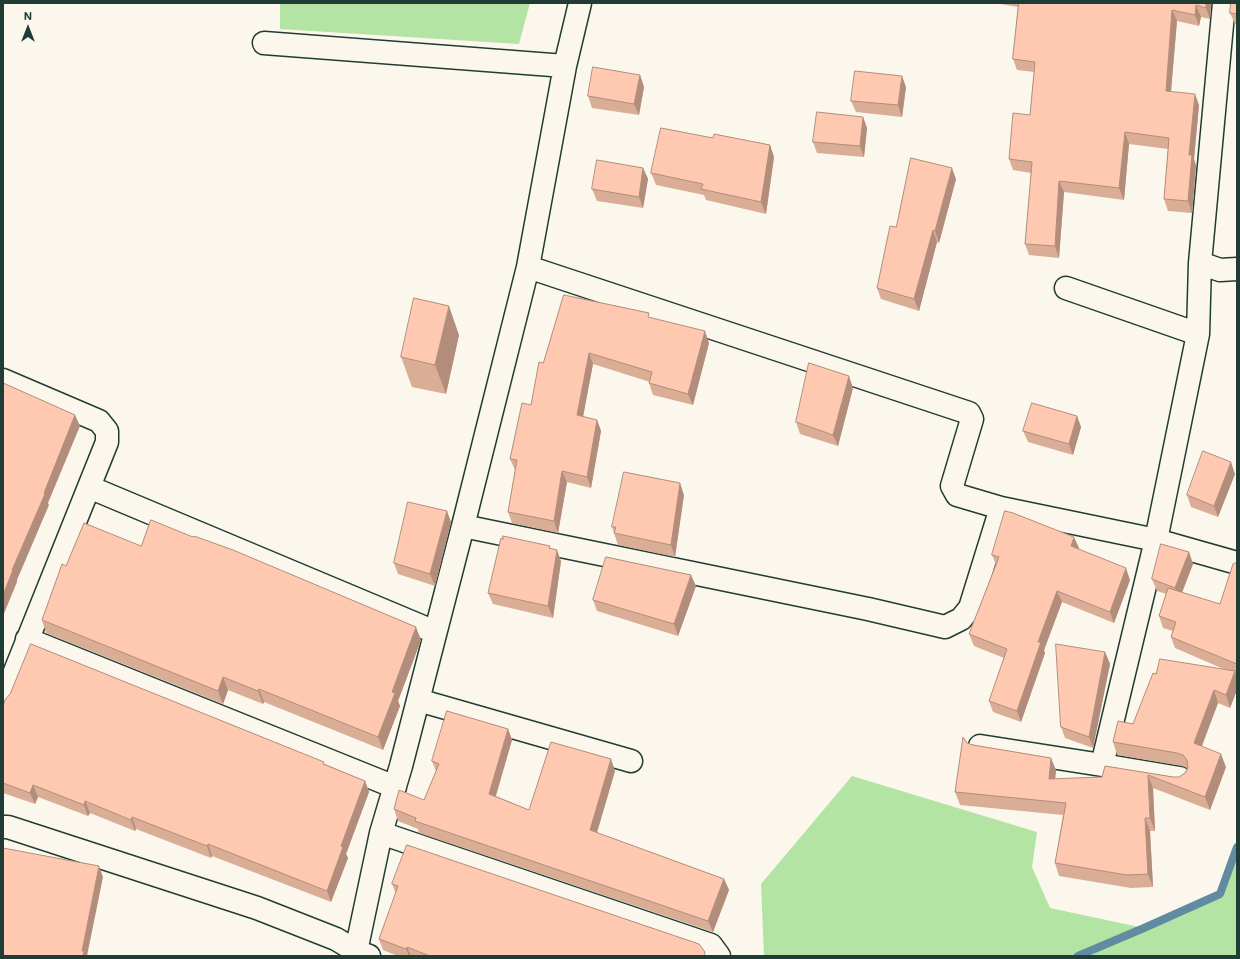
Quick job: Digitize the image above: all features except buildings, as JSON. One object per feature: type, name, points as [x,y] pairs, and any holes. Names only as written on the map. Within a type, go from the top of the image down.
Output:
[{"type":"street","points":[[3,827],[8,827],[257,908],[336,939],[360,954],[381,833],[418,700],[528,266],[565,66],[580,3]]},
{"type":"street","points":[[1102,766],[1156,540],[1198,334],[1200,263],[1224,3]]},
{"type":"street","points":[[264,43],[565,66]]},
{"type":"street","points":[[1200,263],[1220,270],[1237,269]]},
{"type":"street","points":[[528,266],[969,413],[972,419],[952,486],[957,495],[1001,508],[1156,540],[1237,563]]},
{"type":"street","points":[[1066,288],[1198,334]]},
{"type":"street","points":[[3,380],[99,421],[107,431],[107,442],[3,702]]},
{"type":"street","points":[[89,487],[435,632]]},
{"type":"street","points":[[463,526],[868,609],[945,627],[961,619],[970,608],[1001,508]]},
{"type":"street","points":[[27,639],[395,787]]},
{"type":"street","points":[[418,700],[631,761]]},
{"type":"street","points":[[980,746],[1180,778]]},
{"type":"street","points":[[381,833],[712,945],[719,956]]},
{"type":"green space","points":[[280,3],[530,3],[519,44],[280,29]]},
{"type":"green space","points":[[852,776],[1037,832],[1032,867],[1050,908],[1144,928],[1220,894],[1237,847],[1237,956],[764,956],[761,884]]},
{"type":"waterway","points":[[1078,956],[1220,894],[1237,847]]}]
